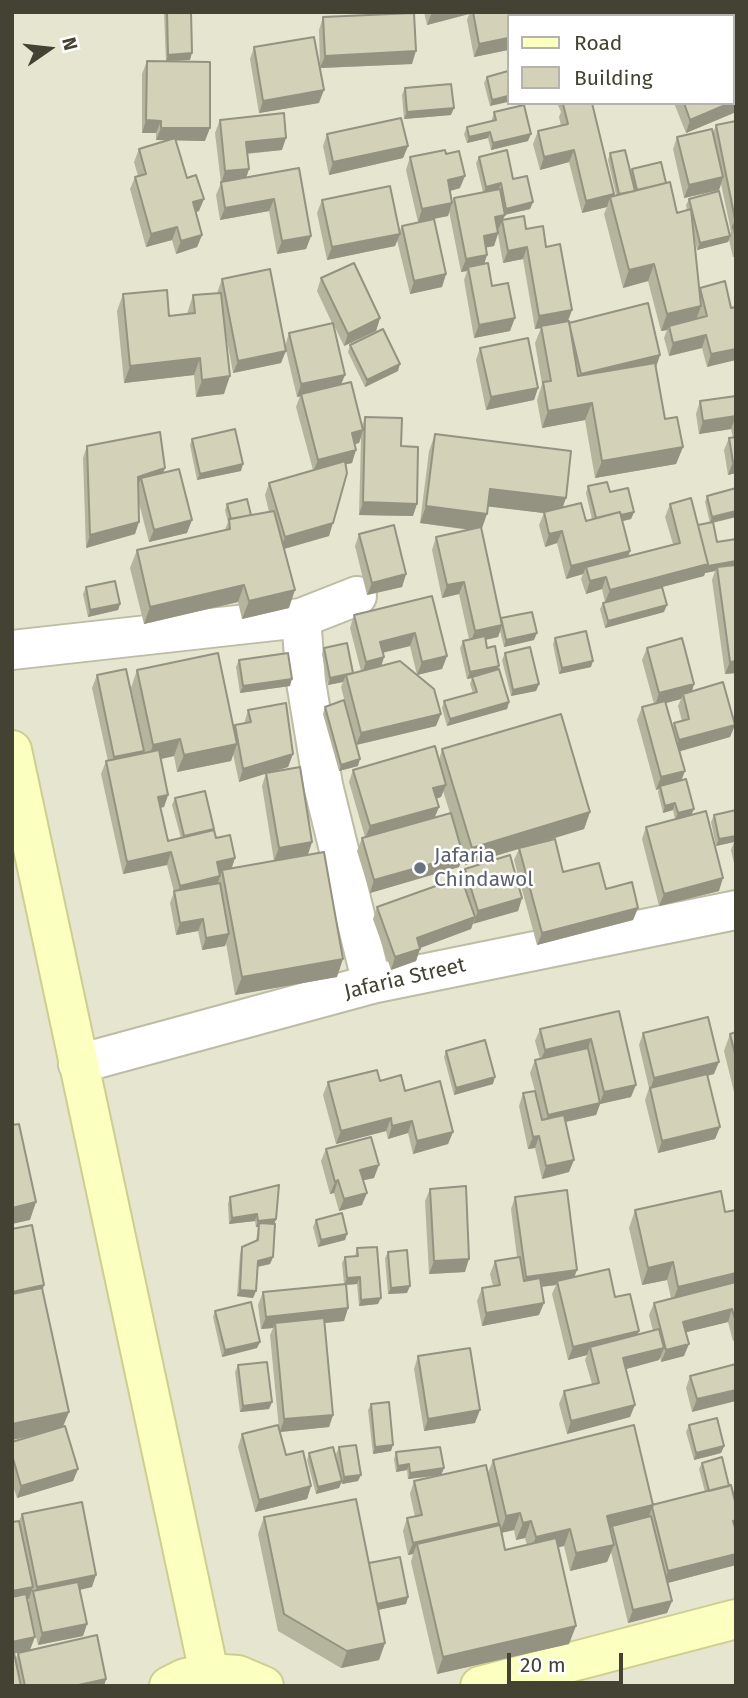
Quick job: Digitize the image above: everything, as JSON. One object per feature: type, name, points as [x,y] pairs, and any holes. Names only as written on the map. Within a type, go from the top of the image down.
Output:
[{"type":"main road","points":[[12,750],[209,1673]]},
{"type":"main road","points":[[480,1686],[736,1619]]},
{"type":"main road","points":[[169,1686],[185,1678],[209,1673],[238,1675],[264,1686]]},
{"type":"street","points":[[12,650],[300,618],[357,596]]},
{"type":"street","points":[[300,618],[306,682],[323,785],[372,984]]},
{"type":"street","name":"Jafaria Street","points":[[78,1064],[372,984],[736,909]]},
{"type":"shaded area","points":[[12,12],[736,12],[736,1686],[12,1686]]},
{"type":"building","points":[[167,12],[191,12],[192,53],[168,55]]},
{"type":"building","points":[[473,12],[575,12],[506,14],[506,38],[479,44]]},
{"type":"building","points":[[585,12],[694,14],[586,14]]},
{"type":"building","points":[[414,13],[416,51],[325,56],[323,17]]},
{"type":"building","points":[[314,37],[324,90],[263,101],[254,47]]},
{"type":"building","points":[[734,44],[736,49],[734,102]]},
{"type":"building","points":[[147,61],[210,62],[210,128],[161,128],[161,121],[146,120]]},
{"type":"building","points":[[506,72],[506,96],[492,100],[487,77]]},
{"type":"building","points":[[451,84],[454,108],[407,112],[405,88]]},
{"type":"building","points":[[524,105],[531,134],[493,143],[490,132],[469,137],[467,127],[496,120],[494,112]]},
{"type":"building","points":[[563,105],[592,105],[614,194],[586,201],[574,150],[544,157],[538,131],[568,124]]},
{"type":"building","points":[[685,105],[725,105],[690,120]]},
{"type":"building","points":[[284,113],[286,138],[246,142],[249,169],[225,171],[220,120]]},
{"type":"building","points":[[401,118],[408,146],[333,162],[327,134]]},
{"type":"building","points":[[736,121],[736,218],[735,219],[716,125]]},
{"type":"building","points":[[712,129],[723,177],[689,185],[677,137]]},
{"type":"building","points":[[175,138],[187,178],[196,175],[204,199],[193,202],[202,235],[181,241],[177,227],[151,234],[135,177],[146,174],[139,149]]},
{"type":"building","points":[[445,150],[446,154],[459,151],[465,176],[448,180],[452,203],[422,209],[410,157]]},
{"type":"building","points":[[507,150],[513,179],[527,176],[533,202],[506,209],[501,183],[486,187],[479,157]]},
{"type":"building","points":[[625,150],[635,191],[619,194],[610,153]]},
{"type":"building","points":[[661,162],[666,183],[637,190],[632,169]]},
{"type":"building","points":[[299,168],[311,236],[282,241],[274,199],[225,208],[221,182]]},
{"type":"building","points":[[670,182],[677,213],[691,209],[701,306],[667,314],[654,264],[629,270],[610,197]]},
{"type":"building","points":[[390,186],[400,234],[332,247],[322,200]]},
{"type":"building","points":[[500,189],[505,215],[495,217],[498,233],[484,236],[487,255],[466,259],[454,198]]},
{"type":"building","points":[[719,191],[730,236],[700,243],[689,199]]},
{"type":"building","points":[[524,216],[526,229],[543,226],[546,247],[560,244],[572,310],[539,316],[527,247],[508,251],[502,220]]},
{"type":"building","points":[[434,219],[446,274],[414,281],[402,226]]},
{"type":"building","points":[[354,263],[380,318],[348,334],[321,278]]},
{"type":"building","points":[[488,263],[492,286],[508,283],[515,318],[479,325],[468,267]]},
{"type":"building","points":[[270,269],[286,351],[238,361],[222,279]]},
{"type":"building","points":[[725,281],[731,308],[736,307],[736,349],[711,354],[706,335],[673,343],[669,326],[707,316],[700,288]]},
{"type":"building","points":[[167,290],[169,316],[195,313],[193,295],[221,293],[230,376],[202,380],[200,358],[130,366],[123,294]]},
{"type":"building","points":[[648,303],[660,355],[581,374],[569,323]]},
{"type":"building","points":[[569,321],[578,376],[655,363],[665,419],[677,417],[683,447],[602,461],[592,403],[548,411],[543,382],[551,381],[541,326]]},
{"type":"building","points":[[333,323],[345,375],[301,384],[289,333]]},
{"type":"building","points":[[383,329],[400,364],[367,380],[350,345]]},
{"type":"building","points":[[528,338],[538,388],[491,397],[480,348]]},
{"type":"building","points":[[351,382],[363,430],[352,433],[356,450],[318,460],[301,394]]},
{"type":"building","points":[[736,396],[736,416],[703,421],[700,401]]},
{"type":"building","points":[[365,417],[402,418],[401,446],[418,447],[417,504],[363,502]]},
{"type":"building","points":[[235,429],[243,464],[200,474],[192,439]]},
{"type":"building","points":[[160,432],[165,468],[138,477],[139,522],[90,535],[87,446]]},
{"type":"building","points":[[435,434],[571,451],[566,498],[490,489],[487,514],[426,506]]},
{"type":"building","points":[[736,437],[736,461],[733,462],[729,438]]},
{"type":"building","points":[[345,461],[347,473],[333,523],[285,537],[269,483]]},
{"type":"building","points":[[179,469],[192,520],[154,530],[141,478]]},
{"type":"building","points":[[607,482],[610,492],[628,488],[634,512],[621,515],[620,512],[596,518],[588,486]]},
{"type":"building","points":[[736,488],[736,511],[712,517],[707,496]]},
{"type":"building","points":[[691,498],[708,564],[610,590],[606,577],[590,581],[586,567],[680,543],[670,504]]},
{"type":"building","points":[[247,499],[251,515],[231,519],[227,504]]},
{"type":"building","points":[[581,503],[586,521],[620,512],[630,551],[571,566],[562,531],[549,534],[544,512]]},
{"type":"building","points":[[274,511],[295,590],[249,601],[244,585],[150,607],[137,550],[230,529],[229,519]]},
{"type":"building","points":[[713,522],[717,542],[736,539],[736,561],[708,566],[698,525]]},
{"type":"building","points":[[394,525],[406,574],[372,583],[359,534]]},
{"type":"building","points":[[481,527],[502,625],[475,631],[464,582],[447,585],[436,537]]},
{"type":"building","points":[[736,565],[736,661],[730,662],[717,567]]},
{"type":"building","points":[[115,581],[120,604],[90,610],[86,587]]},
{"type":"building","points":[[662,587],[667,605],[608,621],[603,603]]},
{"type":"building","points":[[432,596],[447,656],[422,662],[415,633],[380,642],[384,657],[366,662],[354,615]]},
{"type":"building","points":[[532,612],[537,633],[506,640],[501,618]]},
{"type":"building","points":[[586,631],[593,661],[562,668],[555,638]]},
{"type":"building","points":[[485,636],[487,648],[495,646],[499,666],[470,672],[463,641]]},
{"type":"building","points":[[682,638],[694,684],[659,693],[647,648]]},
{"type":"building","points":[[347,643],[353,673],[330,678],[324,648]]},
{"type":"building","points":[[530,647],[539,684],[513,690],[505,653]]},
{"type":"building","points":[[218,653],[237,744],[184,755],[180,739],[153,745],[137,670]]},
{"type":"building","points":[[288,653],[292,679],[243,686],[239,660]]},
{"type":"building","points":[[400,661],[434,689],[441,714],[361,733],[346,675]]},
{"type":"building","points":[[126,669],[144,751],[114,757],[97,675]]},
{"type":"building","points":[[499,669],[509,702],[450,719],[444,701],[477,692],[472,677]]},
{"type":"building","points":[[723,682],[735,725],[679,740],[674,723],[689,719],[683,694]]},
{"type":"building","points":[[344,700],[360,759],[341,765],[325,707]]},
{"type":"building","points":[[665,701],[685,771],[661,777],[642,707]]},
{"type":"building","points":[[286,703],[293,754],[243,769],[235,725],[251,722],[248,710]]},
{"type":"building","points":[[561,714],[590,812],[472,848],[442,749]]},
{"type":"building","points":[[435,746],[446,785],[433,788],[439,807],[370,826],[353,770]]},
{"type":"building","points":[[159,750],[168,795],[158,797],[168,841],[214,830],[216,838],[230,835],[235,858],[217,862],[220,876],[180,886],[171,852],[127,862],[106,761]]},
{"type":"building","points":[[300,767],[312,842],[279,848],[266,773]]},
{"type":"building","points":[[686,779],[694,809],[678,813],[675,803],[665,806],[660,786]]},
{"type":"building","points":[[205,791],[214,829],[184,836],[175,798]]},
{"type":"building","points":[[736,810],[736,836],[719,839],[714,815]]},
{"type":"building","points":[[706,811],[723,878],[664,894],[646,827]]},
{"type":"building","points":[[451,813],[463,855],[374,880],[362,838]]},
{"type":"building","points":[[555,839],[563,872],[599,863],[606,889],[632,882],[638,908],[542,933],[519,848]]},
{"type":"building","points":[[324,852],[343,959],[242,977],[222,870]]},
{"type":"building","points":[[510,855],[522,898],[478,911],[465,869]]},
{"type":"building","points":[[461,877],[475,917],[417,938],[420,949],[395,957],[377,907]]},
{"type":"building","points":[[220,883],[229,934],[206,938],[203,919],[180,923],[174,891]]},
{"type":"building","points":[[619,1011],[636,1085],[604,1092],[591,1039],[545,1050],[540,1029]]},
{"type":"building","points":[[708,1017],[719,1062],[654,1078],[643,1033]]},
{"type":"building","points":[[736,1032],[736,1058],[730,1034]]},
{"type":"building","points":[[485,1040],[495,1077],[456,1088],[446,1051]]},
{"type":"building","points":[[588,1048],[600,1103],[548,1115],[535,1060]]},
{"type":"building","points":[[377,1070],[380,1081],[401,1075],[405,1091],[440,1081],[453,1132],[417,1141],[412,1121],[392,1126],[391,1118],[341,1131],[328,1082]]},
{"type":"building","points":[[707,1074],[720,1127],[662,1141],[650,1088]]},
{"type":"building","points":[[535,1091],[542,1120],[564,1115],[574,1160],[546,1166],[539,1136],[533,1137],[523,1093]]},
{"type":"building","points":[[19,1124],[36,1202],[12,1208],[12,1125]]},
{"type":"building","points":[[371,1137],[379,1165],[360,1170],[367,1193],[344,1199],[338,1180],[335,1182],[326,1149]]},
{"type":"building","points":[[279,1185],[276,1219],[258,1221],[257,1214],[232,1218],[230,1197]]},
{"type":"building","points":[[466,1186],[469,1259],[434,1261],[430,1189]]},
{"type":"building","points":[[567,1190],[577,1270],[526,1277],[515,1197]]},
{"type":"building","points":[[721,1191],[725,1212],[736,1210],[736,1273],[678,1287],[673,1262],[648,1268],[635,1210]]},
{"type":"building","points":[[342,1213],[347,1234],[321,1240],[316,1220]]},
{"type":"building","points":[[259,1223],[275,1224],[273,1257],[258,1261],[256,1291],[240,1290],[242,1247],[258,1240]]},
{"type":"building","points":[[32,1225],[44,1285],[12,1292],[12,1229]]},
{"type":"building","points":[[377,1247],[381,1298],[361,1300],[360,1277],[347,1278],[345,1257],[358,1256],[357,1248]]},
{"type":"building","points":[[407,1250],[410,1286],[391,1288],[388,1252]]},
{"type":"building","points":[[520,1257],[524,1281],[540,1278],[544,1303],[486,1313],[482,1288],[500,1285],[495,1261]]},
{"type":"building","points":[[609,1269],[615,1297],[630,1294],[639,1331],[573,1347],[557,1281]]},
{"type":"building","points":[[736,1282],[736,1322],[732,1309],[683,1322],[689,1344],[666,1350],[654,1303]]},
{"type":"building","points":[[346,1284],[348,1308],[266,1317],[263,1292]]},
{"type":"building","points":[[42,1288],[69,1412],[12,1424],[12,1294]]},
{"type":"building","points":[[251,1302],[260,1342],[225,1350],[215,1311]]},
{"type":"building","points":[[324,1318],[333,1415],[284,1419],[275,1323]]},
{"type":"building","points":[[659,1329],[664,1348],[623,1358],[635,1405],[571,1421],[564,1391],[599,1383],[590,1347]]},
{"type":"building","points":[[470,1348],[480,1410],[428,1419],[418,1356]]},
{"type":"building","points":[[267,1362],[272,1402],[243,1406],[238,1365]]},
{"type":"building","points":[[736,1364],[736,1390],[697,1399],[690,1376]]},
{"type":"building","points":[[389,1402],[393,1445],[375,1447],[371,1404]]},
{"type":"building","points":[[717,1418],[724,1446],[696,1453],[689,1425]]},
{"type":"building","points":[[278,1425],[286,1455],[303,1451],[311,1486],[259,1500],[242,1434]]},
{"type":"building","points":[[634,1425],[653,1505],[607,1516],[614,1545],[576,1553],[570,1529],[536,1537],[531,1521],[523,1523],[520,1513],[506,1516],[493,1460]]},
{"type":"building","points":[[65,1426],[78,1469],[21,1486],[12,1455],[12,1442]]},
{"type":"building","points":[[356,1445],[361,1475],[344,1477],[339,1447]]},
{"type":"building","points":[[333,1447],[342,1481],[318,1487],[309,1453]]},
{"type":"building","points":[[440,1447],[444,1468],[410,1473],[409,1464],[398,1466],[396,1452]]},
{"type":"building","points":[[722,1457],[729,1486],[709,1491],[702,1463]]},
{"type":"building","points":[[486,1465],[499,1523],[413,1543],[407,1518],[422,1515],[414,1481]]},
{"type":"building","points":[[731,1485],[736,1505],[736,1520],[733,1521],[736,1554],[668,1571],[652,1505]]},
{"type":"building","points":[[356,1499],[385,1643],[347,1651],[284,1614],[264,1517]]},
{"type":"building","points":[[82,1502],[96,1575],[37,1587],[22,1514]]},
{"type":"building","points":[[651,1516],[672,1601],[633,1610],[612,1526]]},
{"type":"building","points":[[19,1521],[33,1587],[12,1591],[12,1522]]},
{"type":"building","points":[[500,1525],[505,1550],[556,1538],[576,1626],[443,1657],[417,1544]]},
{"type":"building","points":[[400,1557],[408,1597],[377,1604],[369,1563]]},
{"type":"building","points":[[78,1582],[87,1624],[42,1633],[33,1591]]},
{"type":"building","points":[[26,1594],[35,1637],[12,1642],[12,1597]]},
{"type":"building","points":[[97,1635],[106,1679],[74,1686],[25,1686],[18,1653]]},
{"type":"building","points":[[14,1653],[21,1686],[12,1686]]},
{"type":"place","name":"Jafaria Chindawol","points":[[420,868]]}]
